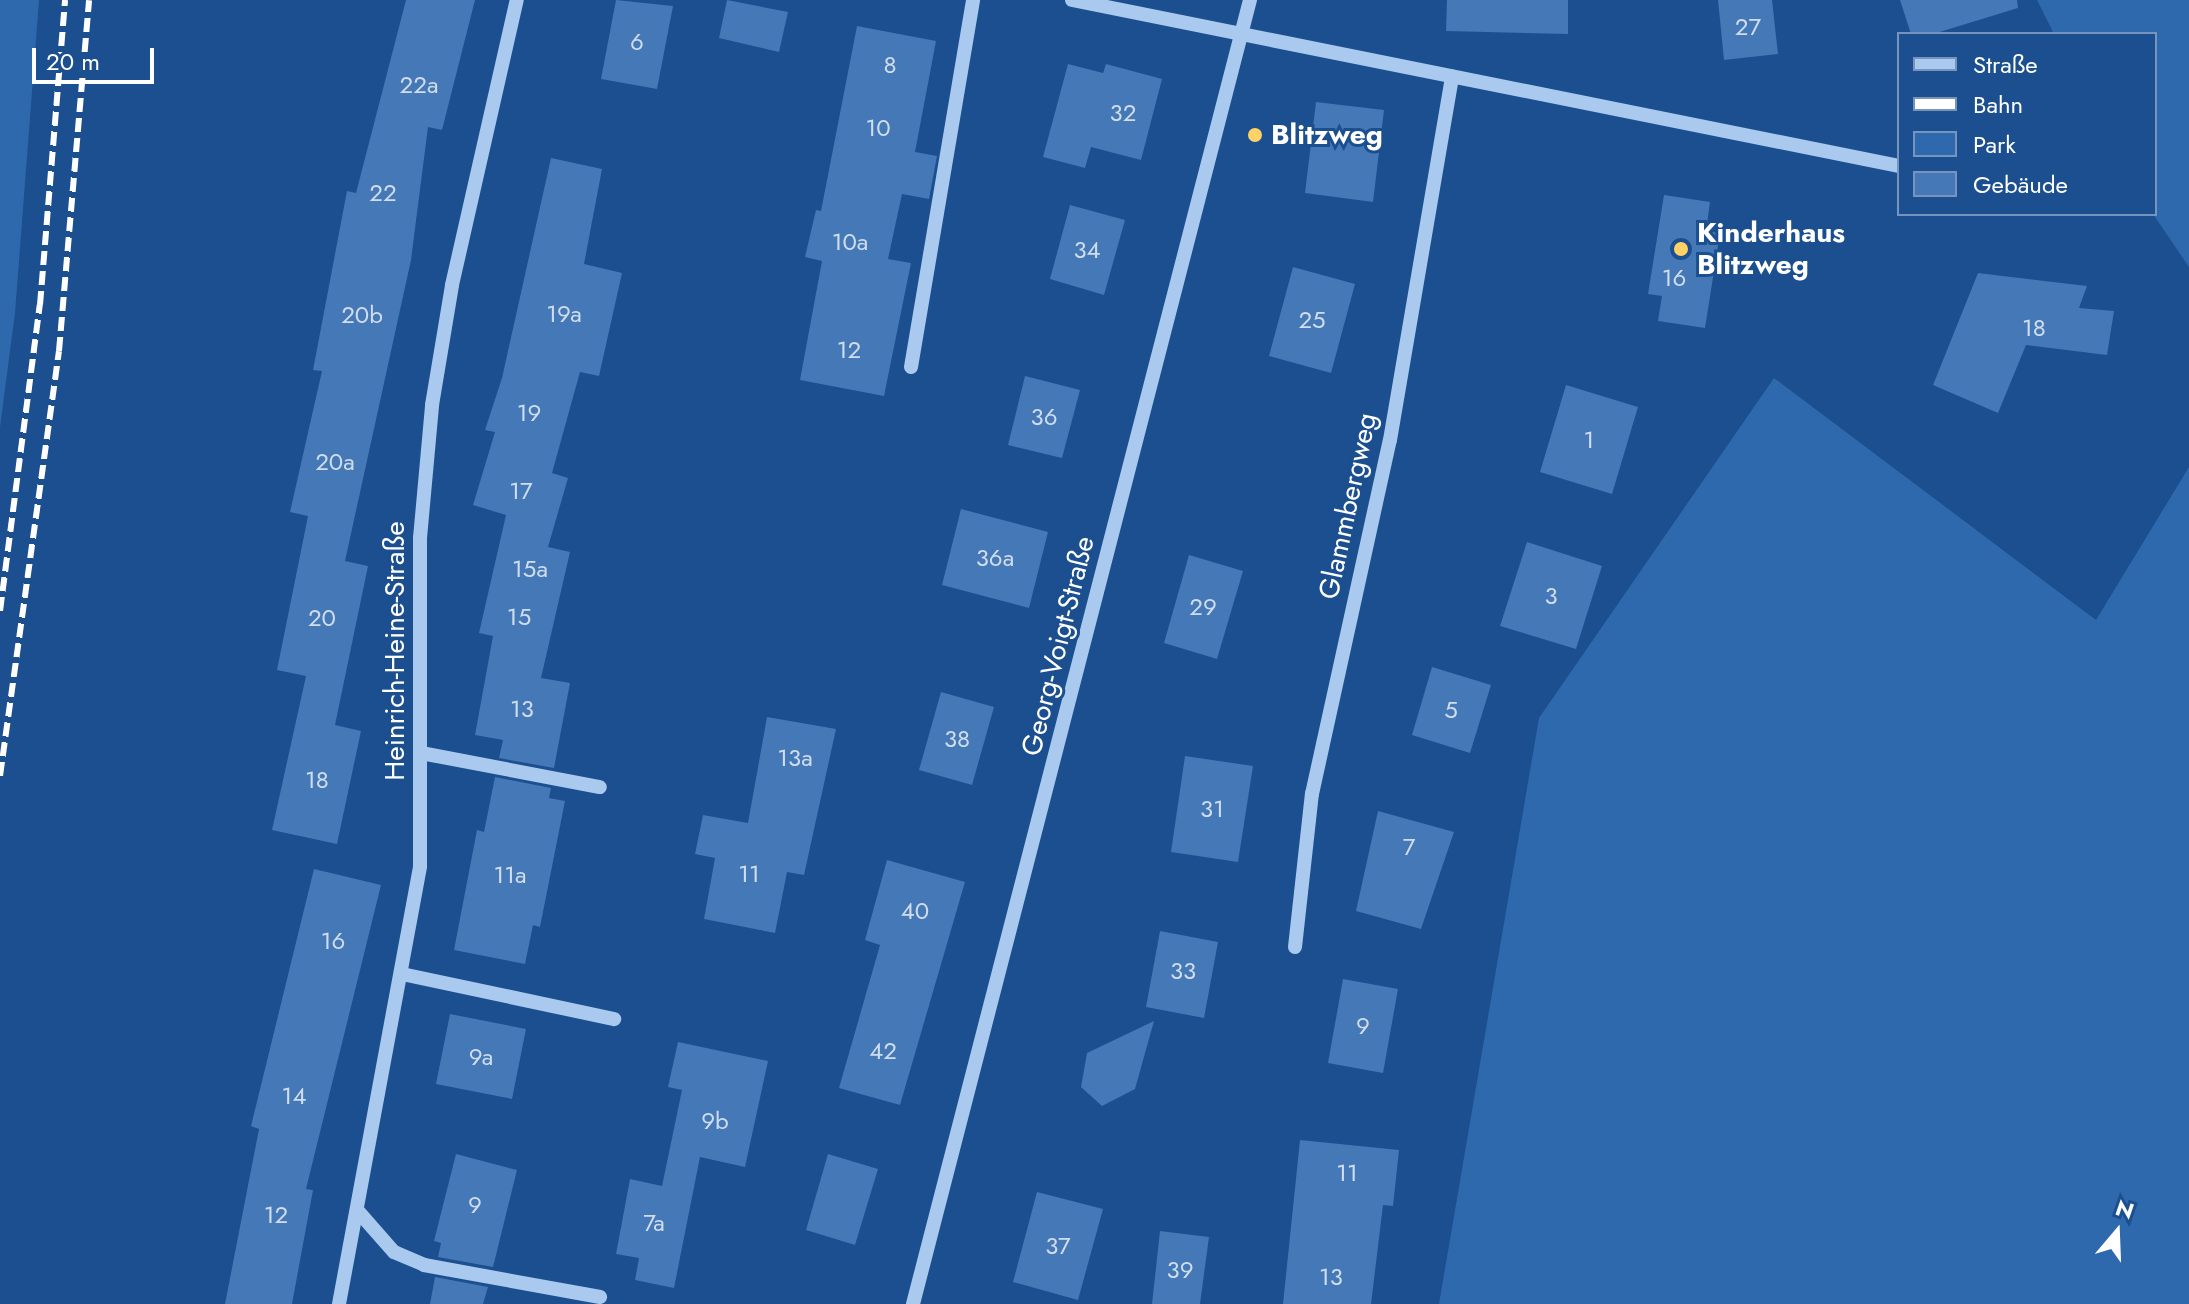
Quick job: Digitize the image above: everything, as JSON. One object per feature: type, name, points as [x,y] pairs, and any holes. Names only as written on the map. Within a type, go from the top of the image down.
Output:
[{"type":"street","name":"Heinrich-Heine-Straße","points":[[339,1304],[420,866],[420,538],[432,405],[461,242],[517,0]]},
{"type":"street","points":[[911,367],[973,0]]},
{"type":"street","points":[[1072,0],[1897,166]]},
{"type":"street","name":"Georg-Voigt-Straße","points":[[913,1304],[1250,0]]},
{"type":"street","name":"Glammbergweg","points":[[1295,947],[1312,794],[1390,440],[1452,76]]},
{"type":"street","points":[[421,753],[600,787]]},
{"type":"street","points":[[402,974],[614,1019]]},
{"type":"street","points":[[357,1210],[394,1252],[424,1265],[600,1297]]},
{"type":"green space","points":[[0,0],[39,0],[15,313],[0,427]]},
{"type":"green space","points":[[2037,0],[2189,0],[2189,267],[2154,216],[2157,216],[2157,32],[2053,32]]},
{"type":"green space","points":[[1774,378],[2096,620],[2189,467],[2189,1304],[1439,1304],[1539,718]]},
{"type":"building","points":[[406,0],[475,0],[442,130],[428,127],[411,260],[345,561],[368,566],[335,725],[361,731],[337,844],[272,830],[306,676],[277,670],[308,516],[290,512],[322,371],[313,370],[347,191],[356,193]]},
{"type":"building","points":[[616,0],[673,6],[657,89],[601,79]]},
{"type":"building","points":[[727,0],[788,12],[779,52],[719,38]]},
{"type":"building","points":[[1447,0],[1568,0],[1568,34],[1446,31]]},
{"type":"building","points":[[1718,0],[1772,0],[1778,54],[1724,60]]},
{"type":"building","points":[[1900,0],[2017,0],[2018,8],[1940,32],[1910,32]]},
{"type":"building","points":[[857,26],[936,41],[915,152],[937,156],[929,199],[902,194],[888,259],[911,263],[884,396],[800,380],[822,261],[805,257],[816,210],[821,211]]},
{"type":"building","points":[[1068,64],[1103,73],[1106,64],[1162,79],[1141,160],[1091,147],[1085,168],[1043,157]]},
{"type":"building","points":[[1316,102],[1384,110],[1373,202],[1305,193]]},
{"type":"building","points":[[551,158],[602,169],[584,264],[622,273],[599,376],[580,372],[552,473],[568,478],[548,547],[570,552],[541,678],[570,683],[554,768],[499,758],[503,740],[475,735],[493,636],[479,633],[506,515],[473,505],[495,432],[485,430],[502,378]]},
{"type":"building","points":[[1664,195],[1710,202],[1706,231],[1720,233],[1705,328],[1658,321],[1662,296],[1648,294]]},
{"type":"building","points":[[1070,205],[1125,220],[1104,295],[1050,279]]},
{"type":"building","points":[[1293,267],[1355,284],[1331,373],[1269,356]]},
{"type":"building","points":[[1978,273],[2087,286],[2079,308],[2114,311],[2107,355],[2026,345],[1998,413],[1933,385]]},
{"type":"building","points":[[1025,376],[1080,390],[1062,458],[1008,445]]},
{"type":"building","points":[[1566,385],[1638,407],[1612,494],[1540,472]]},
{"type":"building","points":[[961,509],[1048,532],[1029,608],[942,585]]},
{"type":"building","points":[[1527,542],[1602,566],[1576,649],[1500,626]]},
{"type":"building","points":[[1189,555],[1243,571],[1217,659],[1164,643]]},
{"type":"building","points":[[1432,667],[1491,685],[1470,753],[1412,735]]},
{"type":"building","points":[[941,692],[994,707],[972,785],[919,770]]},
{"type":"building","points":[[767,717],[836,729],[804,875],[787,872],[775,933],[704,919],[715,858],[695,854],[703,815],[748,823]]},
{"type":"building","points":[[1185,756],[1253,766],[1238,862],[1171,852]]},
{"type":"building","points":[[495,777],[551,788],[549,798],[565,801],[540,927],[533,925],[525,964],[454,950],[477,830],[484,832]]},
{"type":"building","points":[[1378,811],[1454,832],[1421,929],[1356,911]]},
{"type":"building","points":[[887,860],[965,882],[900,1105],[839,1088],[880,945],[865,940]]},
{"type":"building","points":[[314,869],[381,885],[306,1189],[313,1190],[292,1304],[225,1304],[259,1129],[251,1126]]},
{"type":"building","points":[[1160,931],[1218,942],[1204,1018],[1146,1007]]},
{"type":"building","points":[[1343,979],[1398,989],[1383,1073],[1328,1063]]},
{"type":"building","points":[[450,1014],[526,1029],[512,1099],[436,1084]]},
{"type":"building","points":[[1154,1021],[1135,1089],[1102,1106],[1081,1087],[1087,1053]]},
{"type":"building","points":[[678,1042],[768,1061],[745,1167],[700,1157],[674,1288],[635,1280],[639,1258],[616,1254],[630,1179],[662,1186],[682,1090],[668,1087]]},
{"type":"building","points":[[1300,1140],[1399,1150],[1393,1206],[1383,1205],[1371,1304],[1283,1304]]},
{"type":"building","points":[[456,1154],[517,1170],[493,1267],[438,1257],[441,1243],[434,1241]]},
{"type":"building","points":[[828,1154],[878,1169],[855,1245],[806,1230]]},
{"type":"building","points":[[1037,1192],[1103,1209],[1078,1300],[1013,1282]]},
{"type":"building","points":[[1160,1231],[1209,1237],[1200,1304],[1152,1304]]},
{"type":"building","points":[[435,1277],[488,1287],[483,1304],[430,1304]]},
{"type":"railway","points":[[0,611],[40,305],[65,0]]},
{"type":"railway","points":[[0,776],[59,351],[89,0]]},
{"type":"place","name":"Blitzweg","points":[[1255,135]]},
{"type":"place","name":"Kinderhaus Blitzweg","points":[[1681,249]]}]
